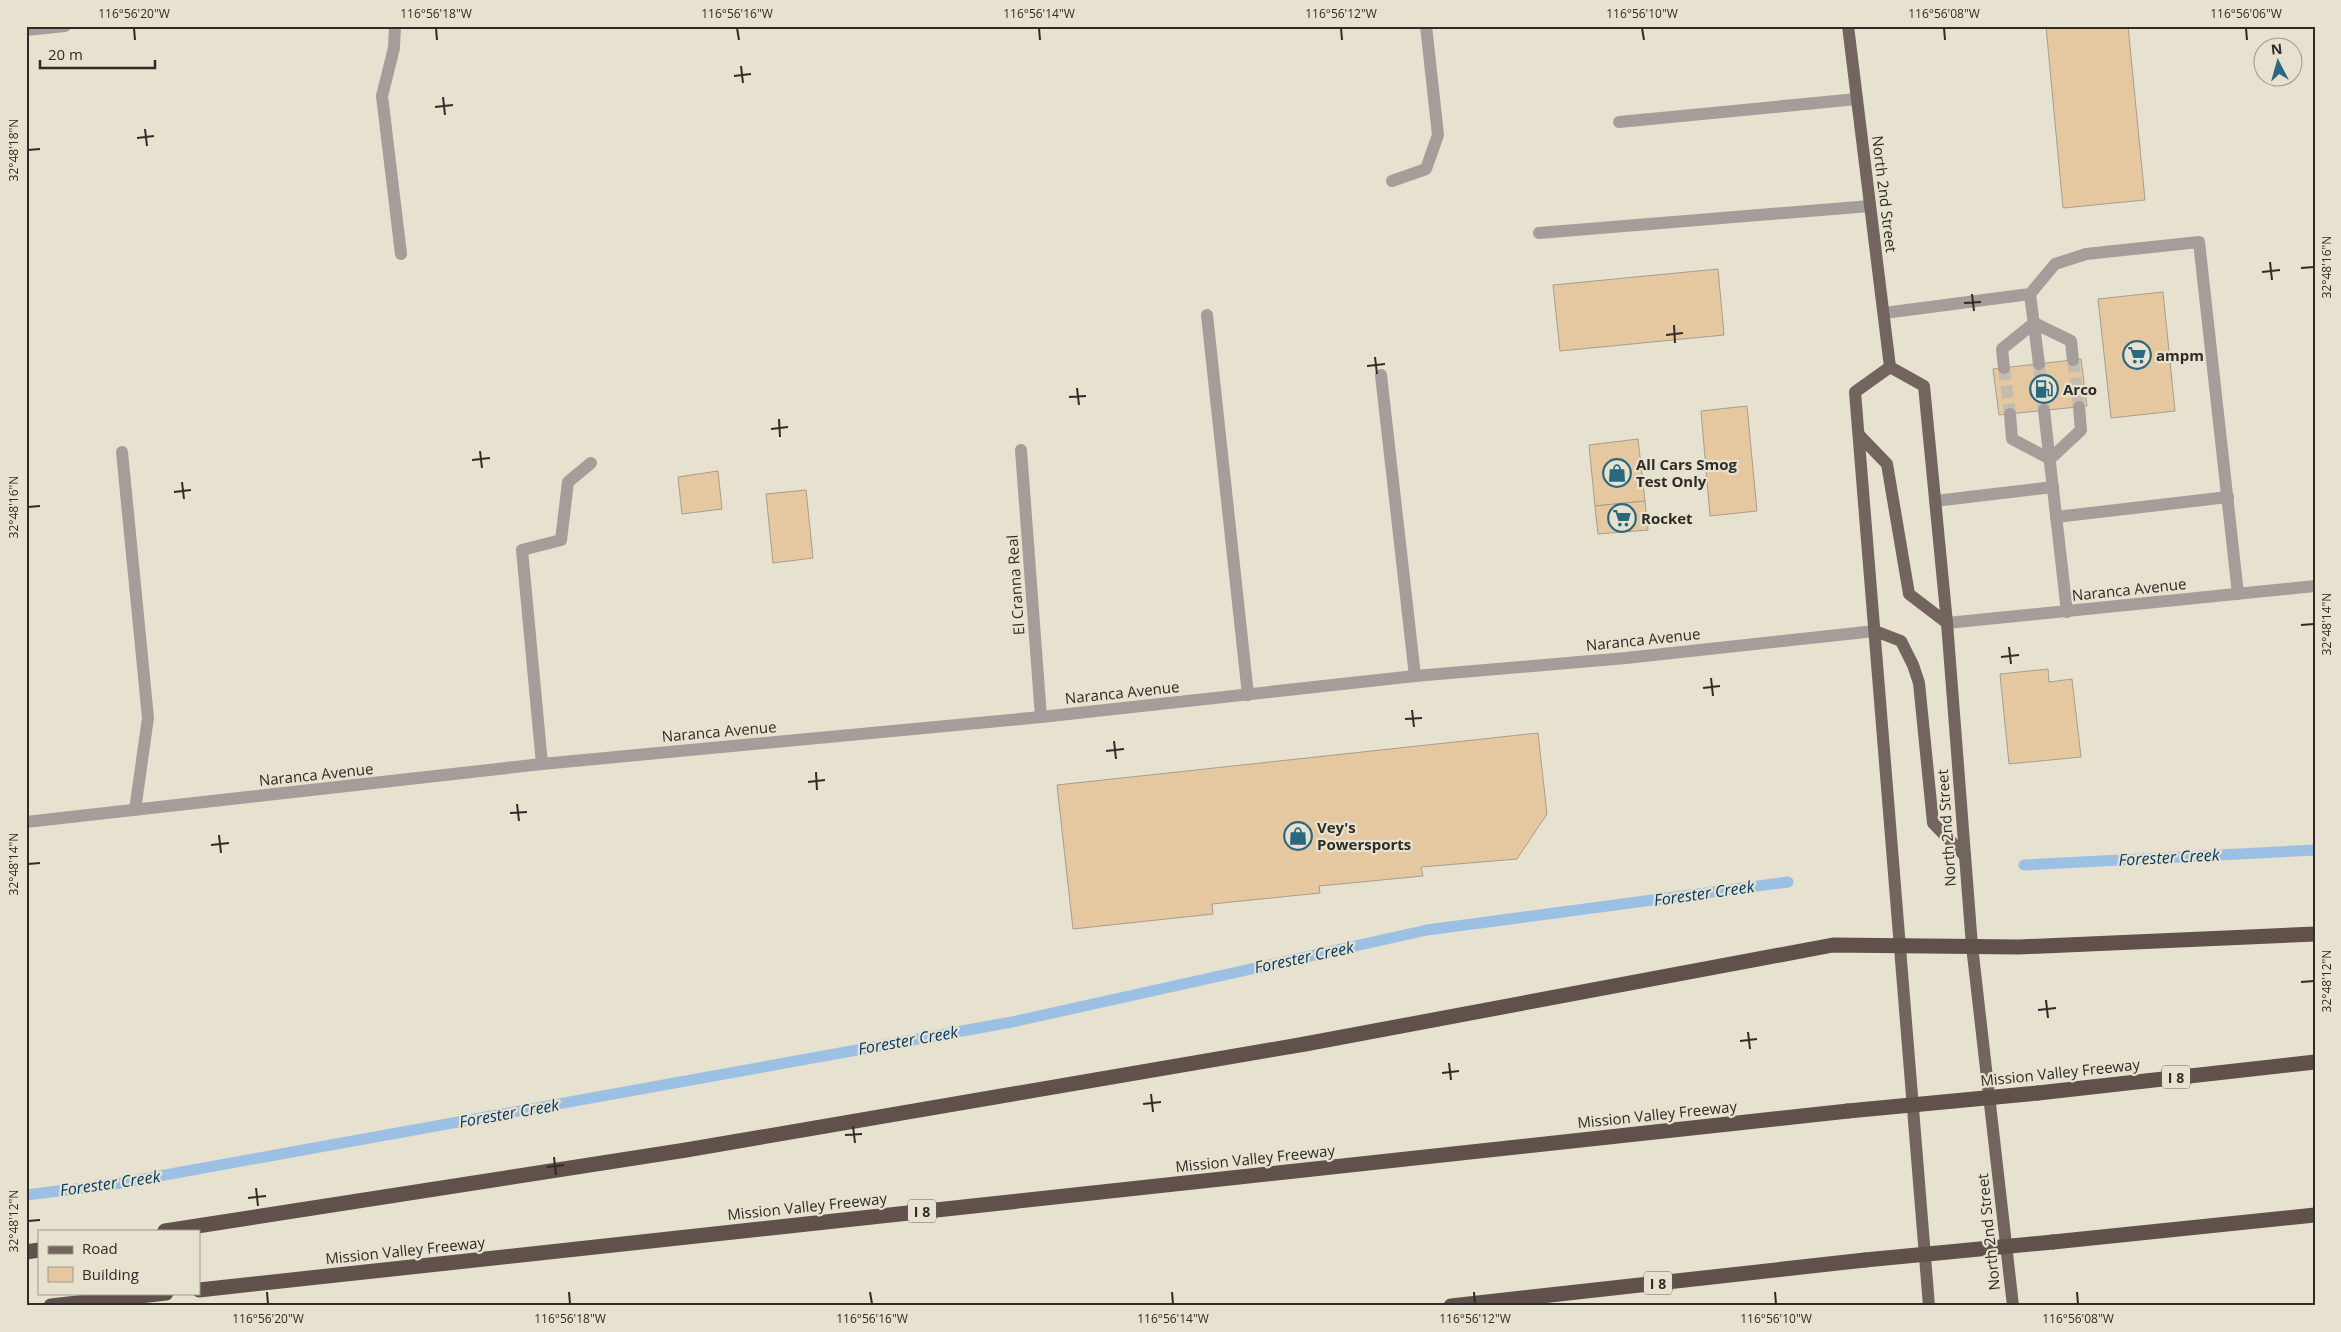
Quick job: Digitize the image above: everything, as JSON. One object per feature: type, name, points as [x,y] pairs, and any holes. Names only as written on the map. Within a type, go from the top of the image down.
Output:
[{"type":"highway","points":[[171,1230],[686,1150],[1295,1045],[1833,945],[2018,947],[2315,934]]},
{"type":"highway","name":"Mission Valley Freeway","points":[[200,1290],[2315,1062]]},
{"type":"highway","name":"I 8","points":[[1452,1306],[1865,1260],[2315,1215]]},
{"type":"highway","points":[[51,1306],[157,1294]]},
{"type":"main road","name":"North 2nd Street","points":[[1848,26],[1890,367],[1924,386],[1946,623],[1972,946],[2013,1306]]},
{"type":"main road","points":[[1890,367],[1855,392],[1929,1306]]},
{"type":"main road","points":[[1859,435],[1887,464],[1909,594],[1946,623]]},
{"type":"main road","points":[[1875,631],[1901,641],[1913,665],[1919,683],[1933,823],[1965,856]]},
{"type":"street","points":[[26,30],[65,26]]},
{"type":"street","points":[[395,26],[394,48],[382,96],[400,254]]},
{"type":"street","points":[[1392,181],[1426,169],[1438,135],[1426,26]]},
{"type":"street","points":[[1619,122],[1857,99]]},
{"type":"street","points":[[1538,233],[1870,206]]},
{"type":"street","points":[[1884,313],[2030,294],[2055,264],[2086,254],[2198,242],[2238,594]]},
{"type":"street","points":[[2030,294],[2039,364]]},
{"type":"street","points":[[1207,314],[1248,695]]},
{"type":"street","points":[[2034,323],[2071,341],[2073,360]]},
{"type":"street","points":[[2004,368],[2002,348],[2034,323]]},
{"type":"street","points":[[1381,375],[1415,676]]},
{"type":"street","points":[[2050,459],[2081,430],[2078,407]]},
{"type":"street","points":[[2044,410],[2068,612]]},
{"type":"street","points":[[2010,414],[2012,439],[2050,459]]},
{"type":"street","name":"El Cranna Real","points":[[1021,450],[1041,717]]},
{"type":"street","points":[[122,452],[148,718],[135,810]]},
{"type":"street","points":[[542,764],[522,550],[561,540],[568,482],[591,463]]},
{"type":"street","points":[[1935,501],[2053,487]]},
{"type":"street","points":[[2056,517],[2228,497]]},
{"type":"street","name":"Naranca Avenue","points":[[1946,623],[2315,586]]},
{"type":"street","name":"Naranca Avenue","points":[[26,822],[542,764],[1041,717],[1415,676],[1626,658],[1875,631]]},
{"type":"building","points":[[2046,26],[2128,26],[2145,200],[2063,208]]},
{"type":"building","points":[[1718,269],[1724,335],[1560,351],[1553,285]]},
{"type":"building","name":"ampm","points":[[2163,292],[2175,411],[2111,418],[2098,299]]},
{"type":"building","points":[[2081,359],[2087,406],[1999,415],[1993,369]]},
{"type":"building","points":[[1747,406],[1757,511],[1710,516],[1701,411]]},
{"type":"building","name":"All Cars Smog Test Only","points":[[1638,439],[1645,501],[1595,506],[1589,445]]},
{"type":"building","points":[[718,471],[722,509],[682,514],[678,477]]},
{"type":"building","points":[[806,490],[813,558],[773,563],[766,494]]},
{"type":"building","name":"Rocket","points":[[1645,501],[1648,530],[1598,534],[1595,506]]},
{"type":"building","points":[[2048,669],[2049,682],[2072,679],[2081,757],[2009,764],[2000,674]]},
{"type":"building","name":"Vey's Powersports","points":[[1538,733],[1547,814],[1517,859],[1421,867],[1423,876],[1319,886],[1320,893],[1212,904],[1213,914],[1073,929],[1057,785]]},
{"type":"waterway","name":"Forester Creek","points":[[2024,865],[2315,850]]},
{"type":"waterway","name":"Forester Creek","points":[[26,1195],[115,1184],[1012,1022],[1427,930],[1788,882]]},
{"type":"tunnel","points":[[2073,360],[2079,407]]},
{"type":"tunnel","points":[[2039,364],[2044,410]]},
{"type":"tunnel","points":[[2004,368],[2010,414]]},
{"type":"place","name":"ampm","points":[[2137,355]]},
{"type":"place","name":"Arco","points":[[2044,389]]},
{"type":"place","name":"All Cars Smog Test Only","points":[[1617,473]]},
{"type":"place","name":"Rocket","points":[[1622,518]]},
{"type":"place","name":"Vey's Powersports","points":[[1298,836]]}]
